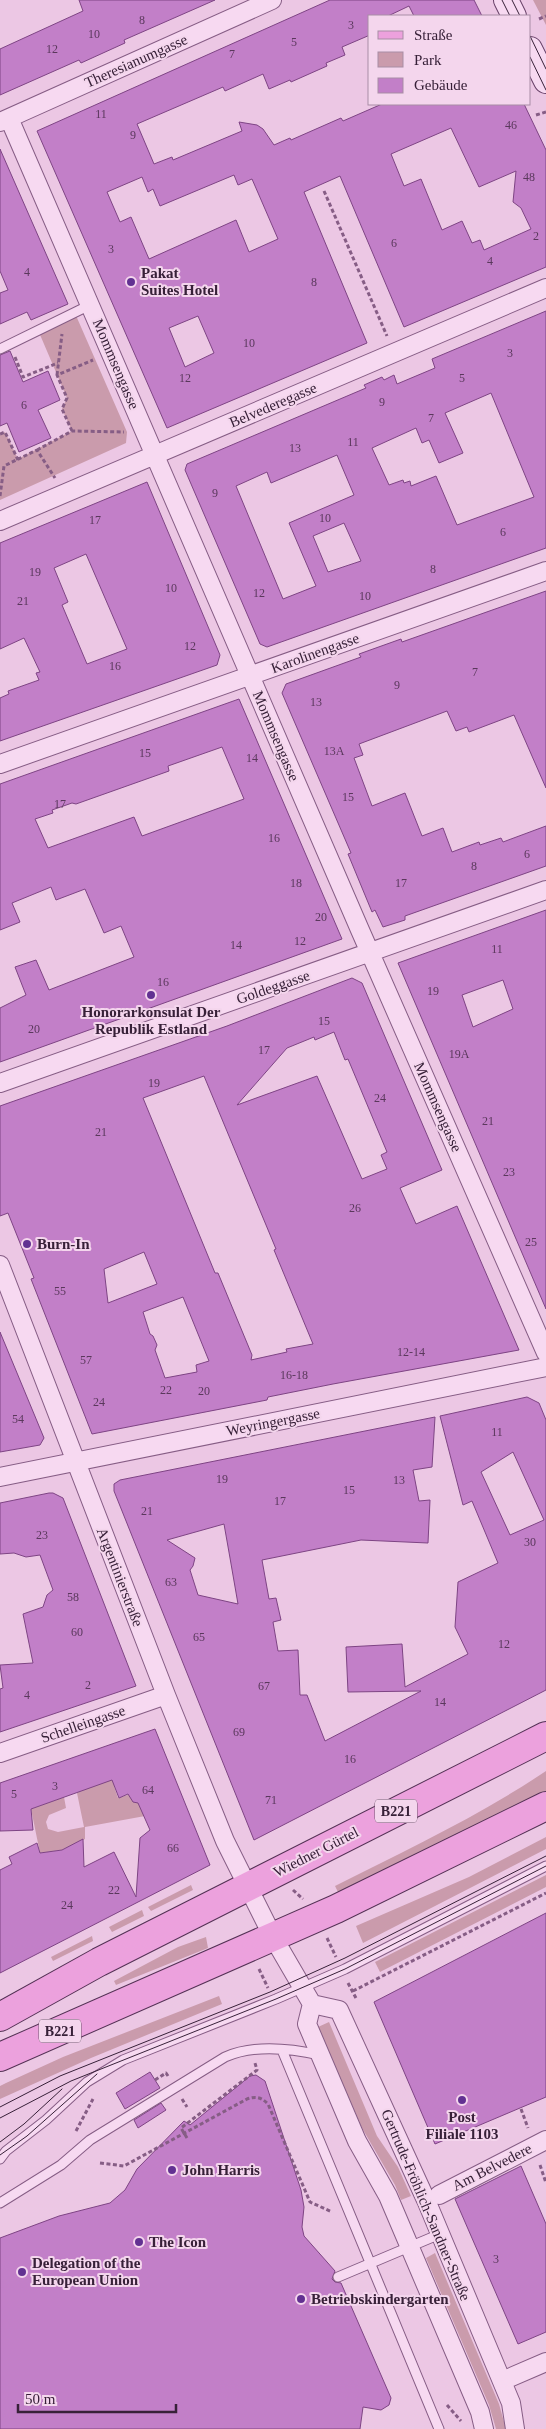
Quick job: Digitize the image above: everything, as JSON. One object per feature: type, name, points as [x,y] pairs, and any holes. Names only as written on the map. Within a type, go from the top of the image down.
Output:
[{"type":"main road","name":"Wiedner Gürtel","points":[[0,2017],[99,1962],[546,1736]]},
{"type":"main road","name":"B221","points":[[0,2057],[317,1917],[546,1806]]},
{"type":"main road","points":[[0,2007],[99,1962]]},
{"type":"main road","points":[[0,2070],[121,2005]]},
{"type":"street","name":"Theresianumgasse","points":[[5,120],[272,0]]},
{"type":"street","points":[[506,0],[514,15]]},
{"type":"street","points":[[531,51],[546,82]]},
{"type":"street","name":"Mommsengasse","points":[[5,120],[90,305],[370,953],[546,1353]]},
{"type":"street","name":"Belvederegasse","points":[[0,521],[546,288]]},
{"type":"street","name":"Karolinengasse","points":[[0,764],[546,571]]},
{"type":"street","name":"Goldeggasse","points":[[0,1083],[546,890]]},
{"type":"street","name":"Argentinierstraße","points":[[0,1265],[166,1695],[225,1841],[247,1886]]},
{"type":"street","name":"Weyringergasse","points":[[0,1477],[546,1367]]},
{"type":"street","name":"Schelleingasse","points":[[0,1753],[166,1695]]},
{"type":"street","points":[[247,1886],[312,2004]]},
{"type":"street","name":"Gertrude-Fröhlich-Sandner-Straße","points":[[484,2429],[480,2412],[388,2196],[357,2141],[307,2024],[312,2004],[339,2010],[440,2234],[502,2381],[511,2403],[515,2429]]},
{"type":"street","name":"Am Belvedere","points":[[439,2195],[546,2140]]},
{"type":"street","points":[[502,2381],[546,2362]]},
{"type":"lane","points":[[0,349],[64,316],[90,305]]},
{"type":"lane","points":[[0,2159],[6,2151],[33,2131],[97,2074],[123,2060],[303,1988],[387,1948],[546,1866]]},
{"type":"lane","points":[[0,2203],[61,2165],[90,2140],[225,2057],[240,2050],[252,2048],[320,2055]]},
{"type":"lane","points":[[282,2050],[439,2429]]},
{"type":"lane","points":[[338,2277],[440,2234]]},
{"type":"path","points":[[539,19],[546,16]]},
{"type":"path","points":[[536,115],[546,112]]},
{"type":"path","points":[[324,191],[387,336]]},
{"type":"path","points":[[64,316],[57,375],[67,398],[62,409],[72,431]]},
{"type":"path","points":[[9,344],[23,377],[58,363]]},
{"type":"path","points":[[57,375],[93,360]]},
{"type":"path","points":[[0,496],[4,466],[72,431],[127,432]]},
{"type":"path","points":[[0,434],[5,432],[18,460]]},
{"type":"path","points":[[37,450],[55,478]]},
{"type":"path","points":[[273,1873],[310,1905],[335,1954]]},
{"type":"path","points":[[312,2004],[353,1991],[373,1982],[546,1893]]},
{"type":"path","points":[[186,2136],[181,2128],[238,2085]]},
{"type":"path","points":[[61,2165],[80,2123],[93,2099],[98,2094]]},
{"type":"path","points":[[100,2163],[124,2166],[186,2136],[247,2098],[255,2096],[268,2104],[310,2202],[335,2214]]},
{"type":"green space","points":[[533,0],[546,0],[546,25]]},
{"type":"green space","points":[[74,311],[127,432],[126,443],[0,500],[0,435],[5,432],[18,459],[72,431],[62,409],[67,398],[38,330]]},
{"type":"green space","points":[[546,1771],[546,1792],[340,1896],[335,1886],[469,1818]]},
{"type":"green space","points":[[113,1773],[118,1784],[114,1786],[118,1798],[131,1794],[145,1816],[85,1827],[85,1839],[62,1850],[40,1853],[31,1809],[64,1797],[66,1808],[49,1815],[46,1822],[48,1829],[58,1832],[84,1827],[77,1793]]},
{"type":"green space","points":[[546,1837],[546,1849],[363,1943],[356,1926],[469,1877]]},
{"type":"green space","points":[[546,1875],[546,1887],[380,1972],[375,1962]]},
{"type":"green space","points":[[191,1885],[193,1890],[151,1911],[148,1907]]},
{"type":"green space","points":[[142,1910],[144,1916],[112,1932],[109,1927]]},
{"type":"green space","points":[[92,1936],[93,1941],[53,1961],[51,1957]]},
{"type":"green space","points":[[206,1937],[208,1948],[116,1985],[114,1981],[178,1947]]},
{"type":"green space","points":[[219,1996],[222,2004],[91,2058],[0,2099],[0,2086],[6,2083],[63,2057]]},
{"type":"green space","points":[[329,2022],[377,2136],[398,2167],[411,2196],[401,2200],[395,2185],[362,2128],[318,2027]]},
{"type":"green space","points":[[435,2253],[499,2404],[506,2429],[496,2429],[489,2405],[426,2258]]},
{"type":"building","points":[[79,0],[215,0],[124,40],[125,43],[81,63],[79,60],[0,95],[0,49],[83,11]]},
{"type":"building","points":[[330,0],[474,0],[482,15],[414,15],[409,6],[390,15],[368,15],[368,36],[342,47],[345,55],[326,63],[327,66],[291,82],[290,80],[269,89],[263,74],[225,91],[223,87],[137,124],[154,164],[172,157],[173,160],[242,131],[239,122],[257,125],[263,129],[274,145],[290,138],[291,140],[341,118],[343,121],[380,105],[524,105],[546,150],[546,267],[404,327],[340,176],[304,192],[367,343],[167,428],[37,131]],"holes":[[[451,128],[479,187],[516,171],[513,202],[521,208],[531,229],[484,250],[480,240],[472,243],[462,221],[442,230],[421,179],[404,186],[391,154]],[[234,175],[238,185],[252,179],[278,239],[249,252],[236,220],[149,259],[131,217],[120,222],[107,192],[142,177],[148,192],[153,189],[160,206]],[[198,316],[214,353],[185,367],[169,328]]]},
{"type":"building","points":[[0,149],[68,304],[31,320],[27,312],[0,324],[0,293],[8,290],[0,271]]},
{"type":"building","points":[[546,311],[546,548],[267,647],[260,644],[185,470],[187,464],[366,388],[364,385],[382,377],[384,380],[394,375],[397,384],[435,368],[432,359]],"holes":[[[491,393],[534,497],[457,525],[436,476],[411,486],[410,481],[404,483],[403,480],[389,485],[372,448],[416,428],[422,443],[429,440],[439,463],[463,453],[445,413]],[[337,455],[354,495],[289,523],[316,586],[283,599],[236,486],[267,472],[271,483]],[[344,523],[361,561],[328,572],[313,536]]]},
{"type":"building","points":[[10,351],[23,382],[48,371],[60,400],[38,410],[51,438],[19,452],[7,423],[0,426],[0,355]]},
{"type":"building","points":[[147,482],[220,655],[217,665],[0,741],[0,698],[9,694],[8,691],[39,680],[36,673],[40,672],[24,638],[0,649],[0,543]],"holes":[[[86,554],[127,649],[87,664],[62,605],[68,602],[54,568]]]},
{"type":"building","points":[[546,591],[546,788],[514,715],[469,732],[467,727],[456,731],[447,711],[359,744],[363,755],[354,758],[372,806],[405,793],[422,836],[443,828],[452,852],[479,842],[480,845],[501,838],[503,842],[546,826],[546,866],[405,916],[405,920],[383,927],[375,910],[372,912],[348,854],[351,853],[282,693],[286,684],[361,657],[359,654],[401,639],[402,642]]},
{"type":"building","points":[[239,699],[342,939],[0,1062],[0,1008],[26,995],[15,967],[36,960],[49,990],[134,957],[121,926],[104,933],[85,889],[56,900],[51,887],[12,903],[20,922],[0,930],[0,784]],"holes":[[[222,747],[244,799],[142,836],[134,817],[48,848],[35,819],[53,813],[52,810],[72,803],[76,804],[169,771],[168,766]]]},
{"type":"building","points":[[546,910],[546,1309],[398,963]],"holes":[[[503,980],[513,1009],[473,1027],[462,995]]]},
{"type":"building","points":[[352,978],[362,983],[442,1170],[400,1188],[416,1224],[457,1206],[519,1350],[333,1384],[268,1397],[267,1400],[92,1434],[31,1279],[34,1278],[8,1213],[0,1216],[0,1106],[227,1026]],"holes":[[[334,1032],[345,1060],[348,1059],[387,1152],[381,1155],[387,1169],[362,1179],[317,1076],[237,1105],[287,1048],[314,1037],[315,1040]],[[204,1076],[276,1249],[274,1250],[313,1344],[286,1349],[287,1352],[251,1360],[252,1355],[218,1273],[215,1273],[143,1098]],[[144,1252],[157,1284],[108,1303],[104,1269]],[[183,1297],[209,1361],[196,1365],[197,1372],[165,1378],[155,1350],[157,1345],[150,1334],[143,1312]]]},
{"type":"building","points":[[0,1332],[44,1438],[40,1445],[0,1452]]},
{"type":"building","points":[[527,1397],[539,1403],[546,1420],[546,1690],[254,1840],[114,1491],[114,1484],[120,1480],[435,1417],[432,1467],[413,1470],[419,1501],[430,1500],[428,1543],[361,1540],[262,1560],[269,1599],[276,1598],[281,1620],[273,1622],[278,1651],[298,1650],[300,1695],[307,1695],[325,1741],[421,1691],[348,1692],[346,1647],[402,1644],[405,1687],[468,1654],[455,1627],[458,1582],[498,1563],[472,1501],[463,1505],[440,1416]],"holes":[[[513,1452],[544,1520],[510,1535],[481,1472]],[[224,1524],[230,1558],[238,1604],[198,1595],[190,1570],[195,1558],[167,1540]]]},
{"type":"building","points":[[49,1493],[63,1498],[136,1686],[0,1732],[0,1689],[3,1688],[0,1665],[33,1663],[23,1614],[43,1607],[47,1595],[53,1590],[40,1555],[26,1557],[14,1553],[0,1554],[0,1503]]},
{"type":"building","points":[[155,1729],[210,1865],[0,1973],[0,1870],[12,1864],[9,1857],[37,1843],[40,1853],[62,1850],[83,1839],[84,1867],[114,1852],[136,1897],[140,1838],[150,1830],[138,1803],[133,1802],[128,1794],[119,1798],[112,1780],[31,1809],[33,1830],[0,1831],[0,1783]]},
{"type":"building","points":[[546,1913],[546,2097],[435,2144],[374,2002]]},
{"type":"building","points":[[150,2072],[160,2088],[125,2109],[116,2093]]},
{"type":"building","name":"The Icon","points":[[256,2075],[265,2081],[301,2190],[304,2207],[302,2227],[304,2236],[335,2271],[332,2279],[335,2282],[341,2283],[391,2398],[389,2405],[381,2410],[363,2407],[360,2429],[0,2429],[0,2238],[59,2216],[110,2203],[125,2190],[137,2169],[184,2121],[190,2125],[250,2076]]},
{"type":"building","points":[[161,2103],[166,2110],[138,2128],[134,2120]]},
{"type":"building","points":[[521,2166],[546,2224],[546,2332],[518,2344],[455,2199]]},
{"type":"tram line","points":[[502,0],[510,15]]},
{"type":"tram line","points":[[512,0],[520,15]]},
{"type":"tram line","points":[[531,38],[546,69]]},
{"type":"tram line","points":[[531,59],[546,90]]},
{"type":"tram line","points":[[0,2107],[60,2076],[270,1992],[345,1958],[546,1856]]},
{"type":"tram line","points":[[0,2118],[71,2081],[276,1999],[345,1969],[546,1866]]},
{"type":"tram line","points":[[0,2155],[27,2136],[97,2074]]},
{"type":"tram line","points":[[0,2142],[24,2124],[62,2089]]},
{"type":"place","name":"Pakat Suites Hotel","points":[[131,282]]},
{"type":"place","name":"Honorarkonsulat Der Republik Estland","points":[[151,995]]},
{"type":"place","name":"Burn-In","points":[[27,1244]]},
{"type":"place","name":"Post Filiale 1103","points":[[462,2100]]},
{"type":"place","name":"John Harris","points":[[172,2170]]},
{"type":"place","name":"The Icon","points":[[139,2242]]},
{"type":"place","name":"Delegation of the European Union","points":[[22,2272]]},
{"type":"place","name":"Betriebskindergarten","points":[[301,2299]]}]
